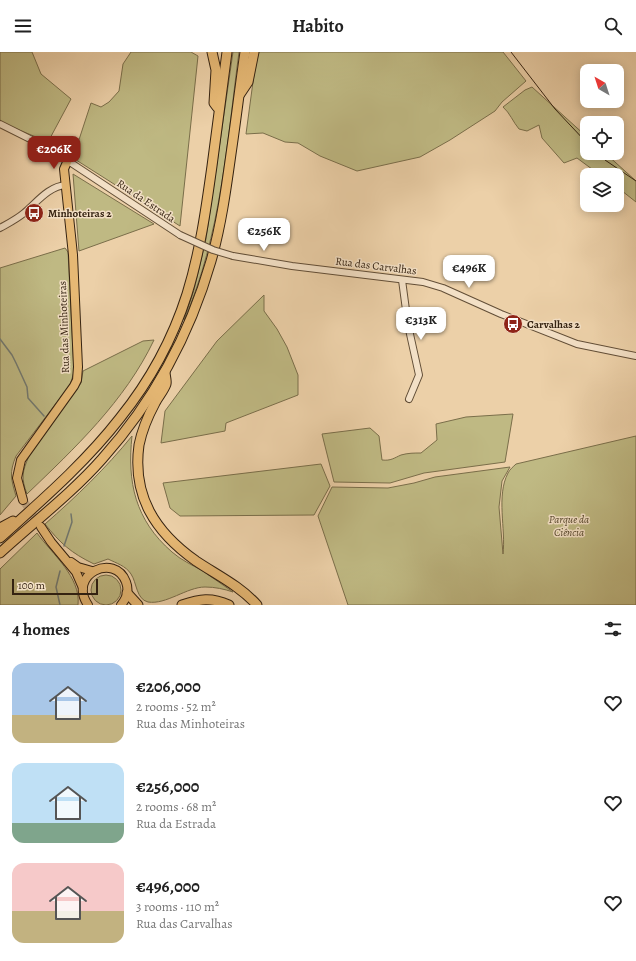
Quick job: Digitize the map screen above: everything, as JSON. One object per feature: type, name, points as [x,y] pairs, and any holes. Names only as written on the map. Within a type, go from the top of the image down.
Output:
[{"type":"highway","points":[[212,52],[216,70],[214,103],[219,112]]},
{"type":"highway","points":[[0,538],[90,454],[121,418],[150,374],[170,338],[187,294],[198,255],[206,209],[227,52]]},
{"type":"highway","points":[[0,553],[54,505],[102,459],[125,432],[147,402],[190,321],[211,260],[224,204],[245,52]]},
{"type":"highway","points":[[239,95],[248,82],[254,52]]},
{"type":"highway","points":[[164,372],[166,384],[145,423],[140,444],[138,465],[139,484],[144,500],[152,517],[169,539],[196,561],[239,589],[257,605]]},
{"type":"highway","points":[[0,528],[27,514]]},
{"type":"highway","points":[[127,593],[138,605]]},
{"type":"highway","points":[[182,605],[205,599],[217,600],[229,605]]},
{"type":"main road","name":"Rua das Minhoteiras","points":[[24,500],[19,489],[17,478],[21,460],[74,386],[78,374],[73,256],[64,169],[68,160]]},
{"type":"main road","points":[[41,526],[51,542],[76,572],[88,605]]},
{"type":"main road","points":[[65,558],[78,567],[92,571]]},
{"type":"main road","points":[[83,605],[84,581],[92,571],[99,568],[113,569],[120,573],[124,579],[127,585],[127,593],[125,600],[121,605]]},
{"type":"street","name":"Rua da Estrada","points":[[0,124],[50,149],[68,160],[180,235],[213,250],[233,256],[292,266]]},
{"type":"street","points":[[0,228],[24,213],[51,190],[66,185]]},
{"type":"street","name":"Rua das Carvalhas","points":[[292,266],[423,282],[443,288],[501,314],[577,344],[636,356]]},
{"type":"street","points":[[402,280],[408,325],[419,375],[409,399]]},
{"type":"green space","points":[[0,52],[32,52],[41,74],[71,99],[48,142],[0,122]]},
{"type":"green space","points":[[131,52],[191,52],[198,56],[180,226],[73,158],[91,103],[101,107],[109,102],[119,91],[123,64]]},
{"type":"green space","points":[[233,52],[239,52],[221,188],[207,255],[184,320],[194,290],[206,239]]},
{"type":"green space","points":[[257,52],[503,52],[526,81],[502,102],[495,111],[420,157],[357,171],[320,156],[298,143],[285,142],[263,133],[246,134]]},
{"type":"green space","points":[[532,87],[580,131],[580,160],[613,160],[622,168],[591,168],[577,158],[564,163],[542,138],[539,125],[527,131],[519,129],[503,107],[525,90]]},
{"type":"green space","points":[[624,170],[636,181],[636,202],[624,193]]},
{"type":"green space","points":[[73,174],[154,224],[79,251]]},
{"type":"green space","points":[[65,248],[68,252],[74,372],[70,385],[16,456],[12,467],[12,476],[16,496],[0,515],[0,268]]},
{"type":"green space","points":[[264,295],[264,311],[277,329],[287,347],[298,375],[298,395],[226,423],[225,431],[161,443],[165,411],[217,341]]},
{"type":"green space","points":[[154,340],[129,383],[98,423],[27,494],[23,475],[29,456],[81,383],[83,371],[143,341]]},
{"type":"green space","points":[[513,414],[505,462],[424,473],[390,483],[334,482],[322,434],[370,428],[379,436],[382,460],[388,460],[404,454],[421,453],[437,440],[436,424],[466,417]]},
{"type":"green space","points":[[132,436],[131,469],[133,484],[136,499],[149,527],[159,540],[175,555],[203,571],[233,592],[212,587],[205,587],[191,590],[162,601],[148,602],[141,598],[131,574],[121,565],[108,559],[94,564],[86,560],[66,547],[45,524],[90,482]]},
{"type":"green space","name":"Parque da Ciência","points":[[636,436],[636,605],[348,605],[318,516],[332,487],[388,488],[435,477],[510,467],[502,481],[499,507],[503,554],[502,502],[504,482],[508,473],[516,464]]},
{"type":"green space","points":[[321,464],[330,486],[314,515],[180,516],[170,508],[163,483]]},
{"type":"green space","points":[[37,533],[70,575],[78,595],[78,605],[0,605],[0,569]]},
{"type":"green space","points":[[106,575],[117,579],[121,590],[117,601],[106,605],[95,601],[91,590],[95,579]]},
{"type":"waterway","points":[[0,339],[16,363],[27,387],[28,398],[44,416]]},
{"type":"waterway","points":[[64,546],[72,522],[71,514]]},
{"type":"waterway","points":[[60,571],[56,587],[60,605]]},
{"type":"tunnel","points":[[23,500],[40,526]]},
{"type":"tram line","points":[[511,52],[555,109],[580,136]]},
{"type":"tram line","points":[[605,160],[636,181]]},
{"type":"place","name":"Minhoteiras 2","points":[[34,213]]},
{"type":"place","name":"Carvalhas 2","points":[[513,324]]}]
